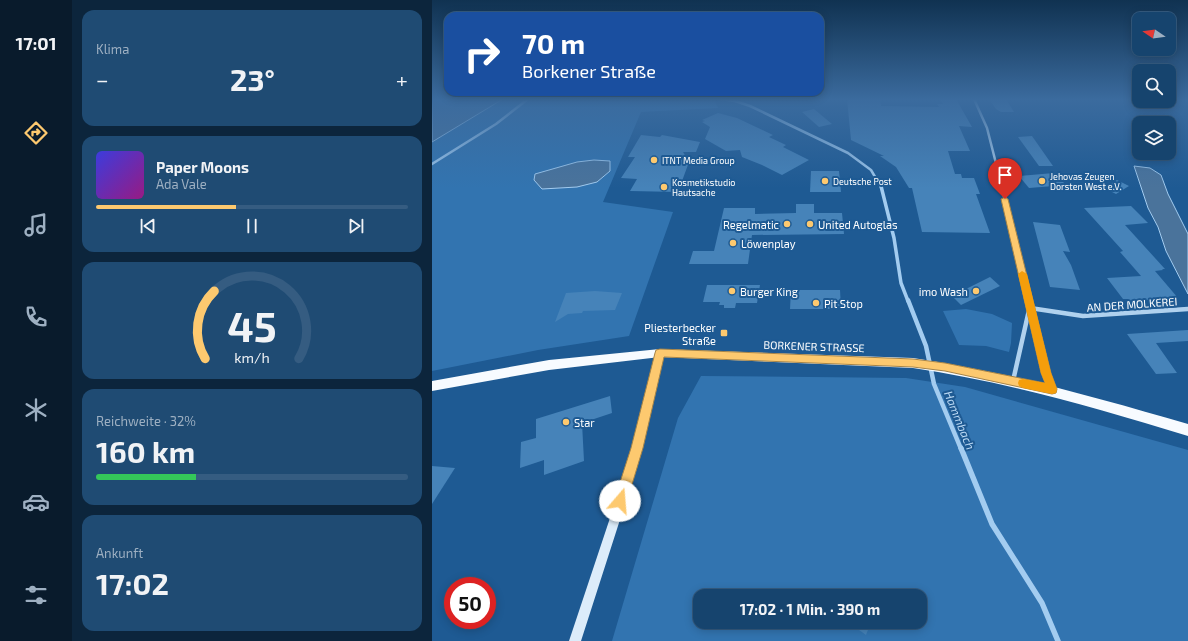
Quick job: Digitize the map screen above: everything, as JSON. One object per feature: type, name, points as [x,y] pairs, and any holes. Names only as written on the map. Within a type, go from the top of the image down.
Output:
[{"type":"main road","name":"BORKENER STRASSE","points":[[432,386],[549,365],[660,353],[913,363],[945,367],[1052,389],[1188,430]]},
{"type":"main road","points":[[575,641],[630,473],[660,353]]},
{"type":"street","points":[[987,129],[1046,373],[1052,389]]},
{"type":"street","points":[[1013,381],[1030,308]]},
{"type":"street","name":"AN DER MOLKEREI","points":[[1030,308],[1083,316],[1188,309]]},
{"type":"shaded area","points":[[432,129],[454,129],[432,142]]},
{"type":"shaded area","points":[[454,129],[634,129],[603,202],[673,212],[629,336],[538,350],[432,371],[432,142]]},
{"type":"shaded area","points":[[594,160],[610,161],[610,171],[597,182],[577,187],[542,189],[534,180],[535,174],[577,162]]},
{"type":"shaded area","points":[[1134,166],[1150,168],[1161,175],[1168,194],[1188,234],[1188,294],[1166,251],[1158,227],[1148,208]]},
{"type":"shaded area","points":[[966,309],[992,314],[1012,323],[1009,352],[986,346],[959,345],[943,311]]},
{"type":"shaded area","points":[[701,376],[906,378],[965,387],[1188,450],[1188,641],[612,641],[678,418]]},
{"type":"building","points":[[709,129],[760,129],[773,135],[769,137],[786,145],[783,147],[809,160],[782,175],[742,157],[740,150],[726,151],[705,139]]},
{"type":"building","points":[[850,129],[960,129],[970,151],[948,151],[955,174],[961,174],[962,178],[974,178],[980,194],[976,194],[990,233],[922,232],[912,188],[909,188],[896,167],[880,156],[884,156],[851,140]]},
{"type":"building","points":[[641,135],[660,137],[662,135],[700,142],[696,152],[683,152],[689,162],[678,192],[630,191],[637,179],[621,178],[635,157],[628,157]]},
{"type":"building","points":[[1032,136],[1053,166],[1039,166],[1018,137]]},
{"type":"building","name":"Deutsche Post","points":[[811,171],[839,171],[841,192],[810,192]]},
{"type":"building","name":"Jehovas Zeugen Dorsten West e.V.","points":[[1054,173],[1066,185],[1029,188],[1019,176]]},
{"type":"building","points":[[1117,180],[1129,186],[1116,194],[1104,188]]},
{"type":"building","points":[[796,204],[814,204],[814,213],[842,213],[844,234],[752,235],[748,264],[689,264],[693,251],[714,251],[724,208],[755,208],[755,214],[796,213]]},
{"type":"building","points":[[1131,206],[1148,223],[1125,225],[1165,269],[1155,271],[1178,298],[1130,301],[1128,299],[1123,299],[1107,278],[1141,276],[1120,252],[1123,251],[1084,208]]},
{"type":"building","points":[[1033,222],[1060,225],[1070,252],[1063,251],[1071,265],[1080,290],[1050,287]]},
{"type":"building","name":"imo Wash","points":[[990,277],[1000,286],[961,305],[952,296]]},
{"type":"building","points":[[707,285],[760,285],[757,303],[736,303],[735,308],[724,308],[724,305],[719,305],[720,302],[703,302]]},
{"type":"building","points":[[791,290],[840,290],[841,309],[790,309]]},
{"type":"building","points":[[595,291],[622,293],[615,310],[583,311],[582,313],[568,314],[555,322],[566,293]]},
{"type":"building","points":[[1188,330],[1188,341],[1156,343],[1177,373],[1156,374],[1127,334]]},
{"type":"building","points":[[610,396],[612,413],[582,423],[584,461],[544,475],[544,460],[520,468],[521,442],[536,438],[536,419]]},
{"type":"building","points":[[432,466],[455,468],[432,504]]},
{"type":"building","points":[[858,629],[868,629],[866,635]]},
{"type":"waterway","points":[[432,164],[488,129]]},
{"type":"waterway","name":"Hammbach","points":[[798,129],[848,153],[871,170],[881,187]]},
{"type":"waterway","name":"Hammbach","points":[[881,186],[894,238],[901,283],[908,301]]},
{"type":"waterway","name":"Hammbach","points":[[908,300],[926,346],[934,384],[961,449]]},
{"type":"waterway","name":"Hammbach","points":[[961,448],[992,524],[1042,603],[1058,641]]},
{"type":"slow traffic","points":[[1022,274],[1046,373],[1052,389],[1023,383]]},
{"type":"place","name":"ITNT Media Group","points":[[654,160]]},
{"type":"place","name":"Deutsche Post","points":[[825,181]]},
{"type":"place","name":"Jehovas Zeugen Dorsten West e.V.","points":[[1042,181]]},
{"type":"place","name":"Kosmetikstudio Hautsache","points":[[664,187]]},
{"type":"place","name":"Regelmatic","points":[[787,224]]},
{"type":"place","name":"United Autoglas","points":[[810,224]]},
{"type":"place","name":"Löwenplay","points":[[733,243]]},
{"type":"place","name":"Burger King","points":[[732,291]]},
{"type":"place","name":"imo Wash","points":[[976,291]]},
{"type":"place","name":"Pit Stop","points":[[816,303]]},
{"type":"place","name":"Pliesterbecker Straße","points":[[724,333]]},
{"type":"place","name":"Star","points":[[566,422]]},
{"type":"route","points":[[620,501],[637,448],[660,353],[913,363],[945,367],[1052,389],[1046,373],[1005,199]]}]
